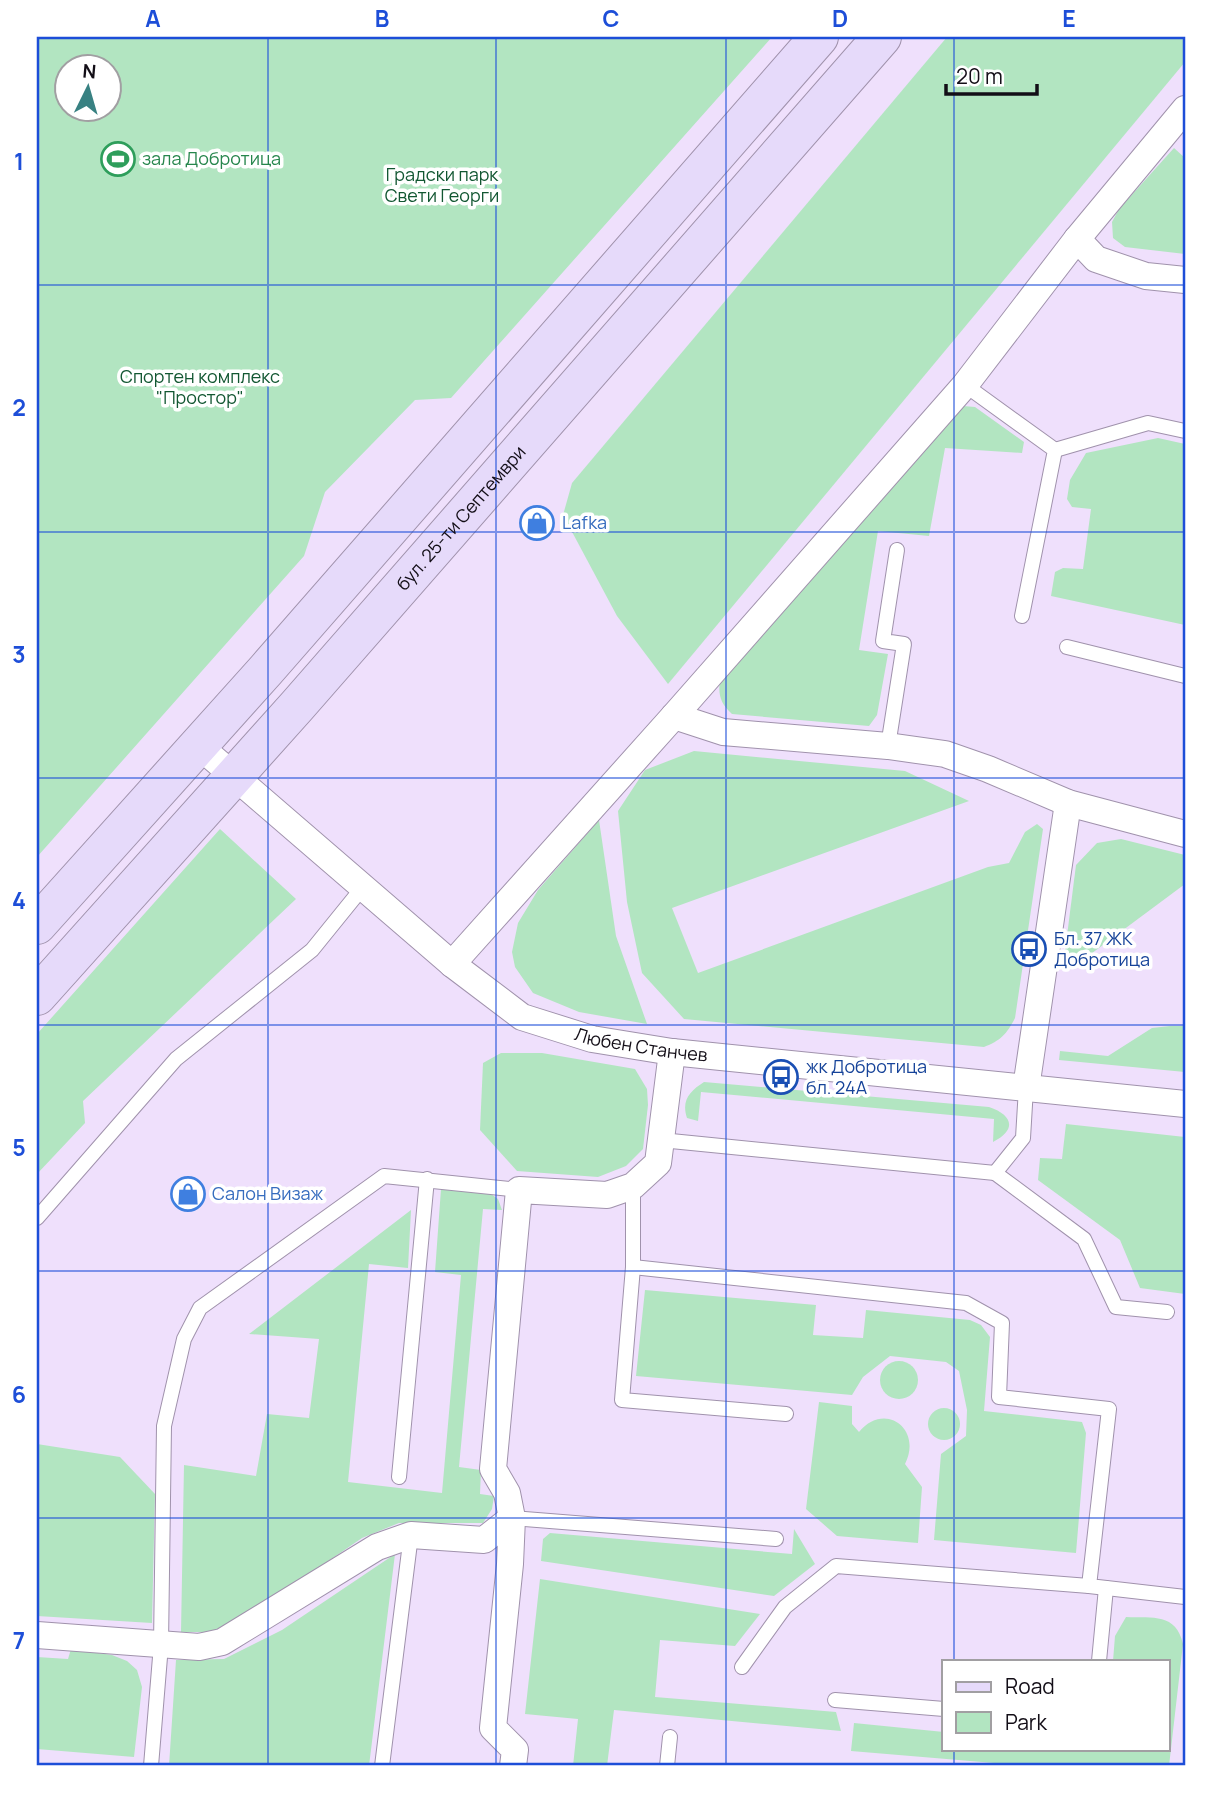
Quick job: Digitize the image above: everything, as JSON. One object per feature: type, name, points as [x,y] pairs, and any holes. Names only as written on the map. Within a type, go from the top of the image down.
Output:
[{"type":"main road","points":[[37,925],[819,37]]},
{"type":"main road","name":"бул. 25-ти Септември","points":[[37,996],[882,37]]},
{"type":"street","points":[[452,964],[965,385],[1077,239],[1185,109]]},
{"type":"street","points":[[1077,239],[1096,259],[1146,276],[1185,280]]},
{"type":"street","points":[[674,716],[723,732],[888,746],[945,754],[1068,803],[1185,834]]},
{"type":"street","name":"Любен Станчев","points":[[198,745],[452,964],[522,1017],[592,1039],[672,1052],[1185,1104]]},
{"type":"street","points":[[1026,1088],[1068,803]]},
{"type":"street","points":[[513,1766],[515,1750],[493,1728],[510,1564],[512,1518],[507,1493],[493,1469],[519,1190],[607,1195],[633,1186],[658,1163],[672,1052]]},
{"type":"street","points":[[37,1635],[199,1647],[222,1642],[377,1547],[411,1535],[484,1541],[512,1518]]},
{"type":"lane","points":[[965,385],[1055,450]]},
{"type":"lane","points":[[1055,450],[1148,424],[1185,430]]},
{"type":"lane","points":[[1022,616],[1055,450]]},
{"type":"lane","points":[[888,746],[904,644],[883,641],[897,550]]},
{"type":"lane","points":[[1067,647],[1185,676]]},
{"type":"lane","points":[[37,1218],[176,1059],[312,950],[363,887]]},
{"type":"lane","points":[[995,1173],[1023,1138],[1026,1088]]},
{"type":"lane","points":[[661,1140],[995,1173],[1084,1239],[1116,1307],[1167,1312]]},
{"type":"lane","points":[[151,1766],[161,1645],[164,1426],[184,1339],[200,1308],[384,1176],[519,1190]]},
{"type":"lane","points":[[399,1477],[427,1179]]},
{"type":"lane","points":[[633,1186],[633,1267],[622,1400],[786,1414]]},
{"type":"lane","points":[[633,1267],[966,1303],[1002,1323],[999,1397],[1110,1409],[1089,1586]]},
{"type":"lane","points":[[512,1518],[776,1539]]},
{"type":"lane","points":[[382,1766],[411,1535]]},
{"type":"lane","points":[[742,1667],[785,1607],[836,1566],[1089,1586],[1185,1597]]},
{"type":"lane","points":[[1099,1660],[1106,1588]]},
{"type":"lane","points":[[835,1700],[942,1709]]},
{"type":"lane","points":[[667,1766],[670,1737]]},
{"type":"green space","name":"Спортен комплекс \"Простор\"","points":[[37,37],[772,37],[451,398],[415,400],[325,492],[304,556],[37,857]]},
{"type":"green space","points":[[947,37],[1185,37],[1185,62],[668,684],[617,616],[563,515],[572,483]]},
{"type":"green space","points":[[1174,148],[1185,158],[1185,254],[1125,247],[1113,238],[1112,222],[1119,209]]},
{"type":"green space","points":[[963,406],[975,407],[1024,442],[1022,453],[945,448],[929,536],[878,531],[859,650],[888,654],[877,715],[869,726],[732,714],[721,698],[720,679]]},
{"type":"green space","points":[[1158,438],[1185,444],[1185,625],[1051,596],[1055,572],[1063,568],[1083,569],[1091,509],[1072,507],[1067,499],[1070,480],[1086,453]]},
{"type":"green space","points":[[694,751],[905,771],[969,801],[672,908],[698,973],[988,867],[1009,863],[1025,832],[1037,824],[1043,829],[1015,1018],[1006,1033],[984,1047],[684,1019],[642,973],[627,902],[618,811],[645,770]]},
{"type":"green space","points":[[599,820],[616,936],[647,1024],[579,1012],[533,993],[515,967],[512,952],[518,923],[538,890]]},
{"type":"green space","points":[[220,829],[296,899],[83,1101],[85,1123],[37,1174],[37,1034]]},
{"type":"green space","points":[[1121,839],[1185,855],[1185,884],[1076,965],[1063,967],[1076,865],[1097,843]]},
{"type":"green space","points":[[1185,1026],[1185,1072],[1059,1060],[1060,1051],[1108,1056],[1152,1028]]},
{"type":"green space","points":[[501,1053],[542,1053],[635,1069],[647,1089],[643,1149],[626,1166],[598,1177],[517,1171],[480,1130],[483,1063]]},
{"type":"green space","points":[[704,1082],[989,1107],[1007,1118],[1009,1128],[993,1142],[994,1119],[701,1092],[698,1121],[687,1118],[686,1101]]},
{"type":"green space","points":[[1066,1124],[1185,1137],[1185,1294],[1140,1288],[1120,1240],[1038,1180],[1040,1158],[1062,1159]]},
{"type":"green space","points":[[441,1189],[491,1194],[498,1199],[502,1210],[483,1209],[459,1467],[481,1470],[480,1494],[494,1496],[492,1509],[483,1523],[399,1523],[362,1538],[267,1603],[211,1632],[181,1632],[184,1465],[256,1476],[267,1414],[309,1418],[319,1339],[249,1334],[411,1210],[408,1268],[369,1264],[348,1482],[442,1493],[461,1275],[435,1272]]},
{"type":"green space","points":[[645,1290],[816,1305],[813,1335],[863,1338],[866,1310],[970,1320],[981,1325],[990,1337],[984,1411],[1082,1422],[1086,1433],[1076,1553],[934,1540],[941,1454],[966,1436],[967,1410],[959,1371],[946,1362],[890,1356],[863,1377],[852,1395],[636,1376]]},
{"type":"green space","points":[[899,1361],[913,1366],[918,1380],[913,1394],[899,1399],[885,1394],[880,1380],[885,1366]]},
{"type":"green space","points":[[819,1402],[852,1406],[852,1424],[859,1432],[879,1419],[889,1419],[905,1430],[909,1439],[909,1451],[905,1464],[922,1487],[918,1543],[837,1536],[806,1509]]},
{"type":"green space","points":[[944,1408],[955,1413],[960,1424],[955,1435],[944,1440],[933,1435],[928,1424],[933,1413]]},
{"type":"green space","points":[[37,1444],[120,1457],[155,1494],[152,1623],[37,1616]]},
{"type":"green space","points":[[794,1529],[815,1564],[774,1596],[541,1561],[543,1539],[550,1533],[792,1554]]},
{"type":"green space","points":[[395,1554],[369,1766],[169,1766],[176,1660],[224,1659],[282,1630]]},
{"type":"green space","points":[[540,1579],[760,1614],[735,1646],[660,1640],[655,1697],[836,1712],[841,1731],[614,1710],[607,1766],[573,1766],[578,1719],[525,1714]]},
{"type":"green space","points":[[1126,1617],[1162,1619],[1175,1627],[1180,1634],[1183,1644],[1169,1766],[1029,1766],[851,1751],[854,1723],[942,1732],[942,1750],[1170,1750],[1170,1660],[1113,1660],[1115,1636]]},
{"type":"green space","points":[[71,1649],[112,1655],[127,1661],[137,1670],[142,1687],[134,1757],[37,1749],[37,1657],[68,1659]]},
{"type":"place","name":"зала Добротица","points":[[118,159]]},
{"type":"place","name":"Lafka","points":[[537,523]]},
{"type":"place","name":"Бл. 37 ЖК Добротица","points":[[1029,949]]},
{"type":"place","name":"жк Добротица бл. 24А","points":[[781,1077]]},
{"type":"place","name":"Салон Визаж","points":[[188,1194]]},
{"type":"park label","name":"Градски парк Свети Георги","points":[[442,185]]}]
